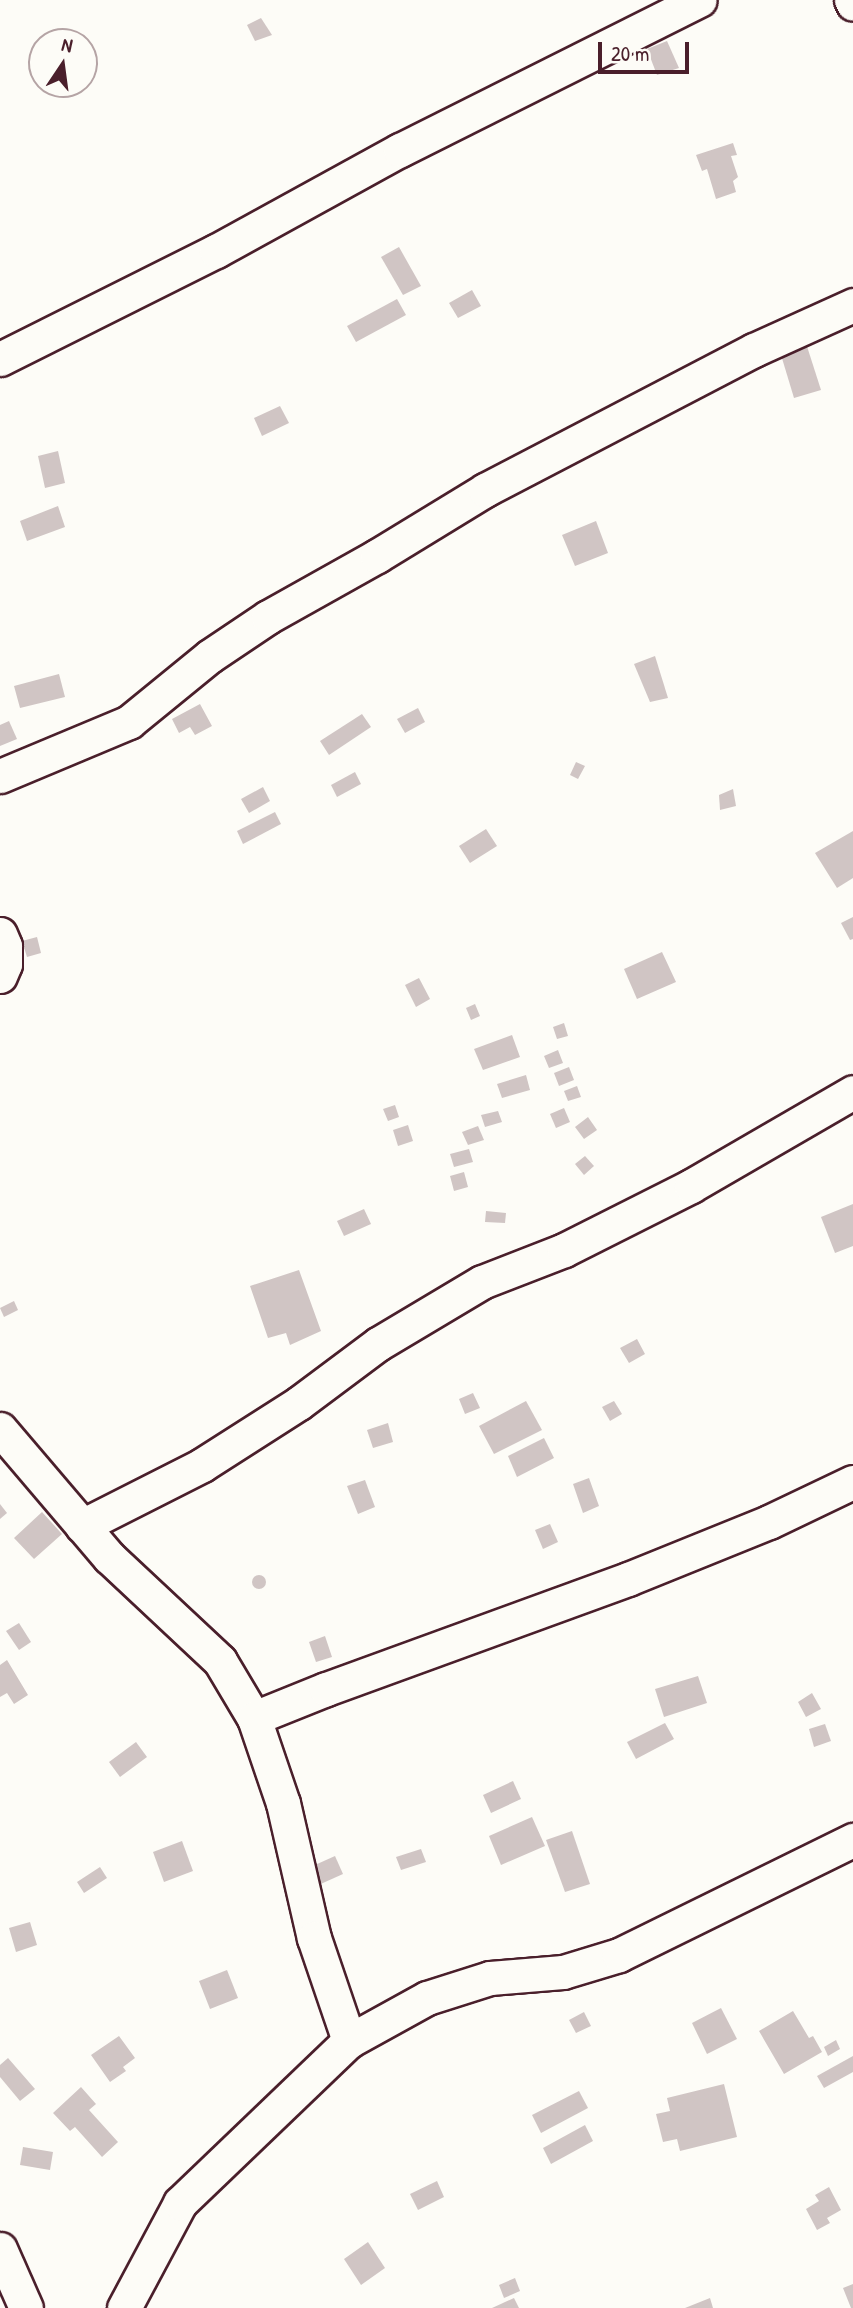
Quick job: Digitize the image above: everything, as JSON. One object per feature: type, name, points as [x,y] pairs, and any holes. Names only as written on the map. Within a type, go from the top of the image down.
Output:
[{"type":"street","points":[[0,359],[216,251],[400,150],[700,0]]},
{"type":"street","points":[[0,776],[129,722],[211,656],[268,617],[377,556],[485,490],[754,350],[853,305]]},
{"type":"street","points":[[0,934],[5,946],[5,964],[0,976]]},
{"type":"street","points":[[82,1526],[202,1465],[299,1403],[378,1344],[482,1282],[564,1251],[848,1107]]},
{"type":"street","points":[[0,1429],[109,1557],[220,1661],[254,1718],[283,1803],[314,1938],[349,2041]]},
{"type":"street","points":[[254,1718],[326,1689],[628,1579],[769,1522],[853,1482]]},
{"type":"street","points":[[124,2308],[180,2203],[349,2041],[427,1998],[489,1979],[563,1972],[619,1955],[853,1840]]},
{"type":"street","points":[[0,2249],[26,2308]]},
{"type":"building","points":[[261,18],[272,35],[255,41],[247,25]]},
{"type":"building","points":[[667,41],[679,68],[657,75],[647,49]]},
{"type":"building","points":[[733,143],[737,155],[731,156],[738,177],[733,181],[736,192],[716,199],[707,169],[702,171],[696,155]]},
{"type":"building","points":[[399,247],[421,286],[403,295],[381,257]]},
{"type":"building","points":[[472,290],[481,306],[458,318],[449,303]]},
{"type":"building","points":[[397,299],[406,315],[356,342],[347,326]]},
{"type":"building","points":[[804,337],[821,390],[794,398],[778,345]]},
{"type":"building","points":[[280,406],[289,423],[262,436],[254,418]]},
{"type":"building","points":[[58,451],[65,483],[45,488],[38,456]]},
{"type":"building","points":[[58,506],[65,527],[27,541],[20,521]]},
{"type":"building","points":[[596,521],[608,553],[575,566],[562,535]]},
{"type":"building","points":[[655,656],[668,698],[650,702],[634,664]]},
{"type":"building","points":[[59,674],[65,697],[20,708],[14,686]]},
{"type":"building","points":[[200,704],[212,726],[195,735],[190,727],[179,733],[172,719]]},
{"type":"building","points":[[418,708],[425,722],[405,733],[397,719]]},
{"type":"building","points":[[362,714],[371,727],[329,755],[320,741]]},
{"type":"building","points":[[9,721],[17,739],[0,746],[0,725]]},
{"type":"building","points":[[576,762],[585,766],[578,779],[570,775]]},
{"type":"building","points":[[355,772],[361,784],[337,797],[331,785]]},
{"type":"building","points":[[263,787],[270,801],[249,813],[241,799]]},
{"type":"building","points":[[733,789],[736,806],[720,810],[719,795]]},
{"type":"building","points":[[275,812],[281,824],[243,844],[237,831]]},
{"type":"building","points":[[486,829],[497,846],[470,863],[459,846]]},
{"type":"building","points":[[853,831],[853,878],[837,888],[815,853]]},
{"type":"building","points":[[853,917],[853,939],[850,940],[841,923]]},
{"type":"building","points":[[37,937],[41,953],[27,957],[22,941]]},
{"type":"building","points":[[662,952],[676,982],[637,999],[624,969]]},
{"type":"building","points":[[419,978],[430,999],[416,1007],[405,985]]},
{"type":"building","points":[[475,1004],[480,1016],[471,1020],[466,1008]]},
{"type":"building","points":[[564,1023],[568,1036],[557,1039],[553,1027]]},
{"type":"building","points":[[512,1035],[520,1057],[483,1070],[474,1049]]},
{"type":"building","points":[[558,1050],[563,1063],[549,1068],[544,1056]]},
{"type":"building","points":[[569,1067],[574,1080],[559,1086],[554,1073]]},
{"type":"building","points":[[526,1075],[530,1090],[502,1098],[497,1084]]},
{"type":"building","points":[[577,1086],[581,1097],[568,1101],[564,1091]]},
{"type":"building","points":[[395,1105],[399,1117],[388,1121],[383,1109]]},
{"type":"building","points":[[564,1108],[570,1122],[556,1128],[550,1114]]},
{"type":"building","points":[[498,1111],[502,1122],[485,1127],[481,1115]]},
{"type":"building","points":[[588,1117],[597,1130],[584,1139],[575,1127]]},
{"type":"building","points":[[408,1125],[413,1141],[398,1146],[393,1130]]},
{"type":"building","points":[[478,1126],[484,1140],[468,1145],[462,1132]]},
{"type":"building","points":[[469,1149],[473,1162],[454,1167],[450,1154]]},
{"type":"building","points":[[585,1156],[594,1166],[584,1175],[575,1164]]},
{"type":"building","points":[[464,1172],[468,1187],[454,1191],[450,1176]]},
{"type":"building","points":[[853,1204],[853,1246],[835,1253],[821,1217]]},
{"type":"building","points":[[364,1209],[371,1224],[344,1236],[337,1221]]},
{"type":"building","points":[[486,1211],[506,1213],[505,1223],[485,1222]]},
{"type":"building","points":[[299,1270],[321,1331],[290,1345],[286,1333],[268,1338],[250,1286]]},
{"type":"building","points":[[14,1301],[18,1310],[4,1317],[0,1308]]},
{"type":"building","points":[[637,1339],[645,1354],[629,1363],[620,1348]]},
{"type":"building","points":[[473,1393],[480,1408],[465,1414],[459,1399]]},
{"type":"building","points":[[526,1401],[542,1430],[494,1454],[479,1426]]},
{"type":"building","points":[[614,1401],[622,1414],[610,1421],[602,1407]]},
{"type":"building","points":[[388,1423],[393,1442],[373,1448],[367,1430]]},
{"type":"building","points":[[544,1438],[554,1458],[517,1477],[508,1456]]},
{"type":"building","points":[[589,1478],[599,1506],[583,1513],[573,1484]]},
{"type":"building","points":[[365,1480],[375,1507],[358,1514],[347,1486]]},
{"type":"building","points":[[0,1504],[7,1513],[0,1519]]},
{"type":"building","points":[[42,1512],[62,1534],[34,1559],[14,1538]]},
{"type":"building","points":[[550,1524],[558,1542],[543,1549],[535,1530]]},
{"type":"building","points":[[256,1575],[262,1575],[266,1582],[262,1589],[256,1589],[252,1585],[252,1579]]},
{"type":"building","points":[[19,1623],[31,1642],[19,1650],[6,1631]]},
{"type":"building","points":[[325,1636],[332,1657],[316,1662],[309,1642]]},
{"type":"building","points":[[7,1660],[28,1695],[14,1704],[7,1693],[0,1697],[0,1665]]},
{"type":"building","points":[[698,1676],[707,1703],[664,1717],[655,1689]]},
{"type":"building","points":[[812,1693],[821,1709],[806,1717],[798,1702]]},
{"type":"building","points":[[665,1723],[674,1739],[636,1759],[627,1742]]},
{"type":"building","points":[[825,1724],[831,1741],[814,1747],[809,1729]]},
{"type":"building","points":[[136,1742],[147,1757],[120,1777],[109,1762]]},
{"type":"building","points":[[513,1781],[521,1799],[491,1813],[483,1795]]},
{"type":"building","points":[[532,1817],[545,1846],[501,1865],[489,1836]]},
{"type":"building","points":[[572,1831],[590,1884],[565,1892],[546,1840]]},
{"type":"building","points":[[182,1841],[193,1871],[164,1882],[153,1852]]},
{"type":"building","points":[[421,1849],[426,1862],[401,1870],[396,1857]]},
{"type":"building","points":[[335,1856],[343,1874],[314,1887],[306,1869]]},
{"type":"building","points":[[100,1867],[107,1878],[84,1893],[77,1882]]},
{"type":"building","points":[[30,1922],[37,1945],[16,1952],[9,1928]]},
{"type":"building","points":[[227,1970],[238,1998],[210,2009],[199,1981]]},
{"type":"building","points":[[721,2008],[737,2039],[707,2054],[692,2023]]},
{"type":"building","points":[[793,2011],[809,2038],[813,2036],[822,2052],[784,2074],[759,2031]]},
{"type":"building","points":[[584,2012],[591,2026],[576,2033],[569,2020]]},
{"type":"building","points":[[119,2036],[135,2058],[123,2067],[126,2071],[110,2082],[91,2055]]},
{"type":"building","points":[[836,2040],[840,2049],[828,2056],[824,2047]]},
{"type":"building","points":[[853,2056],[853,2072],[824,2088],[817,2076]]},
{"type":"building","points":[[8,2058],[35,2089],[20,2101],[0,2077],[0,2065]]},
{"type":"building","points":[[724,2084],[737,2137],[680,2151],[677,2139],[663,2142],[656,2114],[670,2111],[667,2098]]},
{"type":"building","points":[[81,2087],[96,2104],[89,2110],[118,2142],[102,2157],[75,2127],[70,2131],[53,2113]]},
{"type":"building","points":[[579,2091],[588,2108],[541,2133],[532,2115]]},
{"type":"building","points":[[585,2125],[593,2141],[551,2164],[543,2148]]},
{"type":"building","points":[[23,2147],[53,2152],[50,2170],[20,2165]]},
{"type":"building","points":[[437,2181],[444,2197],[418,2210],[410,2194]]},
{"type":"building","points":[[829,2187],[841,2210],[827,2218],[830,2223],[817,2230],[806,2209],[819,2201],[815,2195]]},
{"type":"building","points":[[368,2242],[385,2268],[361,2285],[344,2259]]},
{"type":"building","points":[[515,2278],[520,2291],[504,2298],[499,2285]]},
{"type":"building","points":[[853,2284],[853,2308],[851,2308],[843,2288]]},
{"type":"building","points":[[514,2298],[519,2308],[492,2308]]},
{"type":"building","points":[[710,2298],[713,2308],[685,2308]]}]
